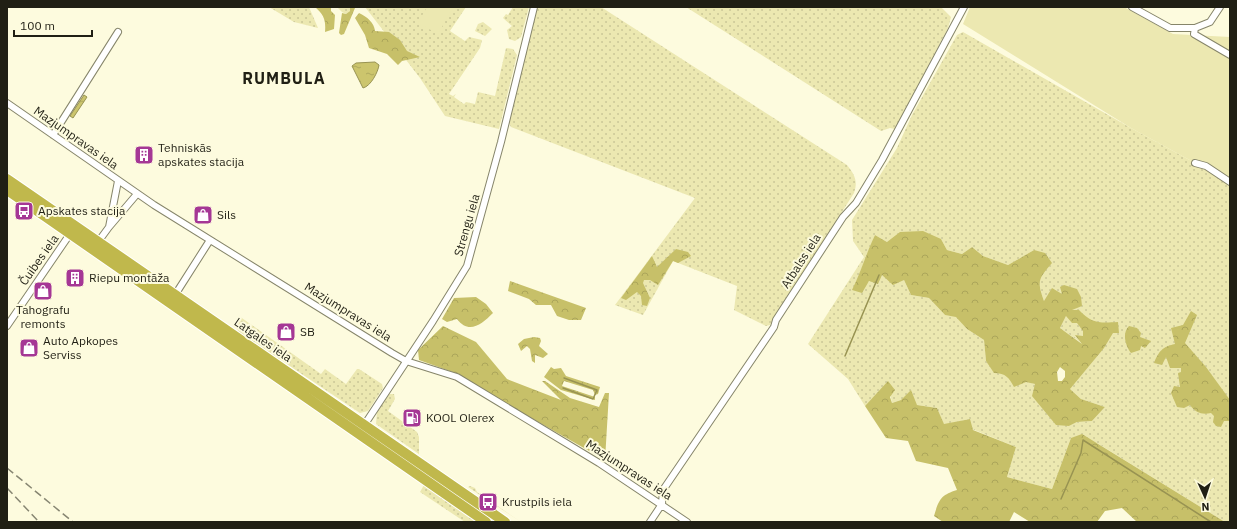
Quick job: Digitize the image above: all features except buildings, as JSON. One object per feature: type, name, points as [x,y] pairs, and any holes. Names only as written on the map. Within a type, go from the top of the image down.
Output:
[{"type":"highway","name":"Latgales iela","points":[[7,179],[73,230],[361,429],[505,522]]},
{"type":"highway","name":"Latgales iela","points":[[7,190],[73,230],[98,242],[175,295],[361,429],[486,522]]},
{"type":"street","name":"Strengu iela","points":[[361,429],[467,266],[501,142],[534,7]]},
{"type":"street","name":"Atbalss iela","points":[[650,522],[662,504],[664,490],[774,327],[776,320],[838,224],[856,203],[879,166],[964,7]]},
{"type":"street","points":[[1132,7],[1170,28],[1195,28],[1210,22],[1220,7]]},
{"type":"street","points":[[1195,28],[1194,34],[1198,38],[1230,55]]},
{"type":"street","points":[[53,135],[118,32]]},
{"type":"street","name":"Mazjumpravas iela","points":[[7,103],[137,194],[406,361],[457,377],[599,463],[687,522]]},
{"type":"street","points":[[1195,163],[1206,166],[1230,182]]},
{"type":"street","points":[[109,227],[118,181]]},
{"type":"street","points":[[98,242],[137,194]]},
{"type":"street","name":"Čuibes iela","points":[[7,326],[73,230]]},
{"type":"street","points":[[175,295],[210,240]]},
{"type":"shaded area","points":[[269,7],[309,7],[318,28],[294,22]]},
{"type":"shaded area","points":[[337,7],[350,7],[350,11],[346,14]]},
{"type":"shaded area","points":[[365,7],[466,7],[450,31],[465,41],[469,37],[482,40],[480,48],[449,94],[453,96],[456,94],[454,97],[464,104],[466,102],[475,104],[478,92],[495,96],[506,48],[513,49],[517,55],[499,129],[445,116],[420,78]]},
{"type":"shaded area","points":[[427,7],[449,7],[452,9],[438,34],[418,23]]},
{"type":"shaded area","points":[[513,7],[529,7],[521,37],[515,41],[509,39],[507,30],[512,26],[503,18],[506,14],[508,15]]},
{"type":"shaded area","points":[[537,7],[601,7],[847,165],[850,169],[856,182],[854,193],[770,325],[766,326],[734,310],[737,286],[673,261],[643,315],[615,305],[695,198],[511,127],[509,123]]},
{"type":"shaded area","points":[[686,7],[941,7],[951,17],[948,28],[895,129],[890,128],[881,131]]},
{"type":"shaded area","points":[[970,7],[1124,7],[1173,34],[1230,37],[1230,182],[1131,128],[963,24]]},
{"type":"shaded area","points":[[483,22],[492,29],[485,36],[475,31],[478,24]]},
{"type":"shaded area","points":[[963,32],[1131,128],[1230,182],[1230,522],[1225,522],[1097,443],[1071,438],[1052,489],[1007,477],[1016,447],[972,429],[969,419],[944,425],[937,408],[917,405],[901,400],[892,403],[888,382],[865,406],[848,379],[808,344],[864,257],[853,241],[852,220],[897,148],[912,115],[957,35]],"holes":[[[875,235],[887,242],[941,239],[947,250],[962,254],[972,247],[983,256],[1008,265],[1034,250],[1043,299],[1050,306],[1066,316],[1060,328],[1084,345],[1070,389],[1081,399],[1105,407],[1092,421],[1077,422],[1069,426],[1035,384],[1008,376],[986,361],[984,340],[967,329],[956,316],[945,315],[929,298],[911,295],[904,280],[881,275],[853,290]]]},
{"type":"shaded area","points":[[239,316],[321,374],[325,369],[346,384],[357,369],[359,369],[382,384],[383,388],[368,411],[360,413],[239,332],[234,324]]},
{"type":"shaded area","points":[[389,394],[394,394],[395,399],[388,411],[417,432],[419,437],[419,454],[376,424],[377,412]]},
{"type":"shaded area","points":[[371,435],[499,522],[493,522],[371,437]]},
{"type":"shaded area","points":[[424,485],[478,522],[465,522],[420,492]]},
{"type":"shaded area","points":[[470,486],[475,488],[477,492],[521,522],[468,487]]},
{"type":"green space","points":[[315,7],[331,7],[331,11],[335,15],[334,29],[325,32],[324,18]]},
{"type":"green space","points":[[350,7],[355,8],[344,34],[341,35],[339,33],[342,13],[346,14],[350,11]]},
{"type":"green space","points":[[359,13],[370,20],[375,31],[389,32],[400,40],[407,51],[420,57],[402,61],[398,65],[387,54],[369,48],[365,35],[355,18]]},
{"type":"green space","points":[[923,231],[941,239],[947,250],[962,254],[972,247],[983,256],[1008,265],[1034,250],[1045,253],[1052,263],[1040,280],[1040,289],[1044,301],[1052,288],[1062,294],[1060,287],[1064,285],[1077,289],[1081,297],[1082,306],[1072,310],[1079,310],[1088,318],[1097,322],[1118,322],[1119,333],[1113,333],[1104,348],[1070,389],[1081,399],[1105,407],[1092,421],[1077,422],[1069,426],[1056,425],[1032,396],[1035,384],[1026,382],[1014,387],[1007,377],[994,373],[986,361],[984,340],[967,329],[956,317],[945,315],[929,298],[911,295],[904,280],[893,285],[882,275],[878,284],[869,281],[862,293],[852,290],[875,235],[887,242],[900,232]],"holes":[[[1066,316],[1072,323],[1077,323],[1083,331],[1083,336],[1075,335],[1082,344],[1060,328]],[[1060,367],[1065,371],[1065,377],[1062,381],[1058,381],[1057,372]]]},
{"type":"green space","points":[[676,249],[688,252],[691,256],[678,263],[673,261],[658,285],[650,280],[644,280],[643,283],[650,298],[647,306],[642,305],[641,296],[637,292],[626,300],[621,298],[652,256],[657,267]]},
{"type":"green space","points":[[510,281],[586,308],[581,320],[569,320],[557,316],[551,305],[536,305],[529,299],[508,291]]},
{"type":"green space","points":[[476,297],[486,304],[493,313],[480,324],[471,327],[462,324],[457,319],[447,322],[442,319],[454,298]]},
{"type":"green space","points":[[1191,311],[1197,315],[1185,343],[1206,367],[1230,400],[1230,421],[1224,421],[1221,427],[1216,426],[1213,422],[1214,416],[1211,413],[1199,413],[1190,405],[1184,408],[1177,407],[1171,393],[1174,386],[1180,387],[1178,373],[1181,372],[1181,368],[1170,368],[1166,357],[1162,365],[1154,363],[1162,350],[1175,344],[1171,328],[1183,325]]},
{"type":"green space","points":[[443,326],[476,342],[507,379],[561,400],[542,381],[545,381],[570,398],[599,407],[605,393],[609,393],[605,460],[505,403],[458,374],[419,360],[418,350]]},
{"type":"green space","points":[[1129,326],[1137,328],[1141,333],[1140,337],[1151,341],[1145,348],[1141,346],[1140,350],[1131,353],[1125,339]]},
{"type":"green space","points":[[534,337],[540,338],[541,341],[539,346],[548,354],[543,358],[535,355],[535,363],[532,361],[530,349],[527,346],[521,351],[518,344],[524,339]]},
{"type":"green space","points":[[551,367],[554,369],[561,368],[566,376],[600,387],[598,394],[595,395],[593,390],[564,381],[562,386],[595,397],[595,400],[561,390],[544,377]]},
{"type":"green space","points":[[888,381],[895,390],[890,397],[892,403],[901,400],[911,390],[917,405],[937,408],[944,424],[970,419],[973,430],[1016,447],[1007,477],[1052,489],[1071,438],[1082,434],[1225,522],[1137,522],[1122,508],[1105,511],[1097,522],[1030,522],[1014,512],[1009,522],[943,522],[934,516],[937,505],[941,498],[957,490],[948,468],[916,461],[908,441],[886,438],[865,406]]},
{"type":"water","points":[[375,62],[379,65],[376,75],[369,85],[363,88],[352,66],[356,63]]},
{"type":"water","points":[[84,95],[87,97],[73,118],[70,116]]},
{"type":"waterway","points":[[845,356],[879,275]]},
{"type":"waterway","points":[[563,388],[593,399],[597,390],[564,378]]},
{"type":"waterway","points":[[1061,499],[1081,453],[1083,440],[1211,522]]},
{"type":"railway","points":[[7,468],[73,522]]},
{"type":"railway","points":[[7,488],[39,522]]},
{"type":"place","name":"Tehniskās apskates stacija","points":[[144,155]]},
{"type":"place","name":"Apskates stacija","points":[[24,211]]},
{"type":"place","name":"Sils","points":[[203,215]]},
{"type":"place","name":"Riepu montāža","points":[[75,278]]},
{"type":"place","name":"Tahografu remonts","points":[[43,291]]},
{"type":"place","name":"SB","points":[[286,332]]},
{"type":"place","name":"Auto Apkopes Serviss","points":[[29,348]]},
{"type":"place","name":"KOOL Olerex","points":[[412,418]]},
{"type":"place","name":"Krustpils iela","points":[[488,502]]},
{"type":"district","name":"RUMBULA","points":[[284,78]]}]
